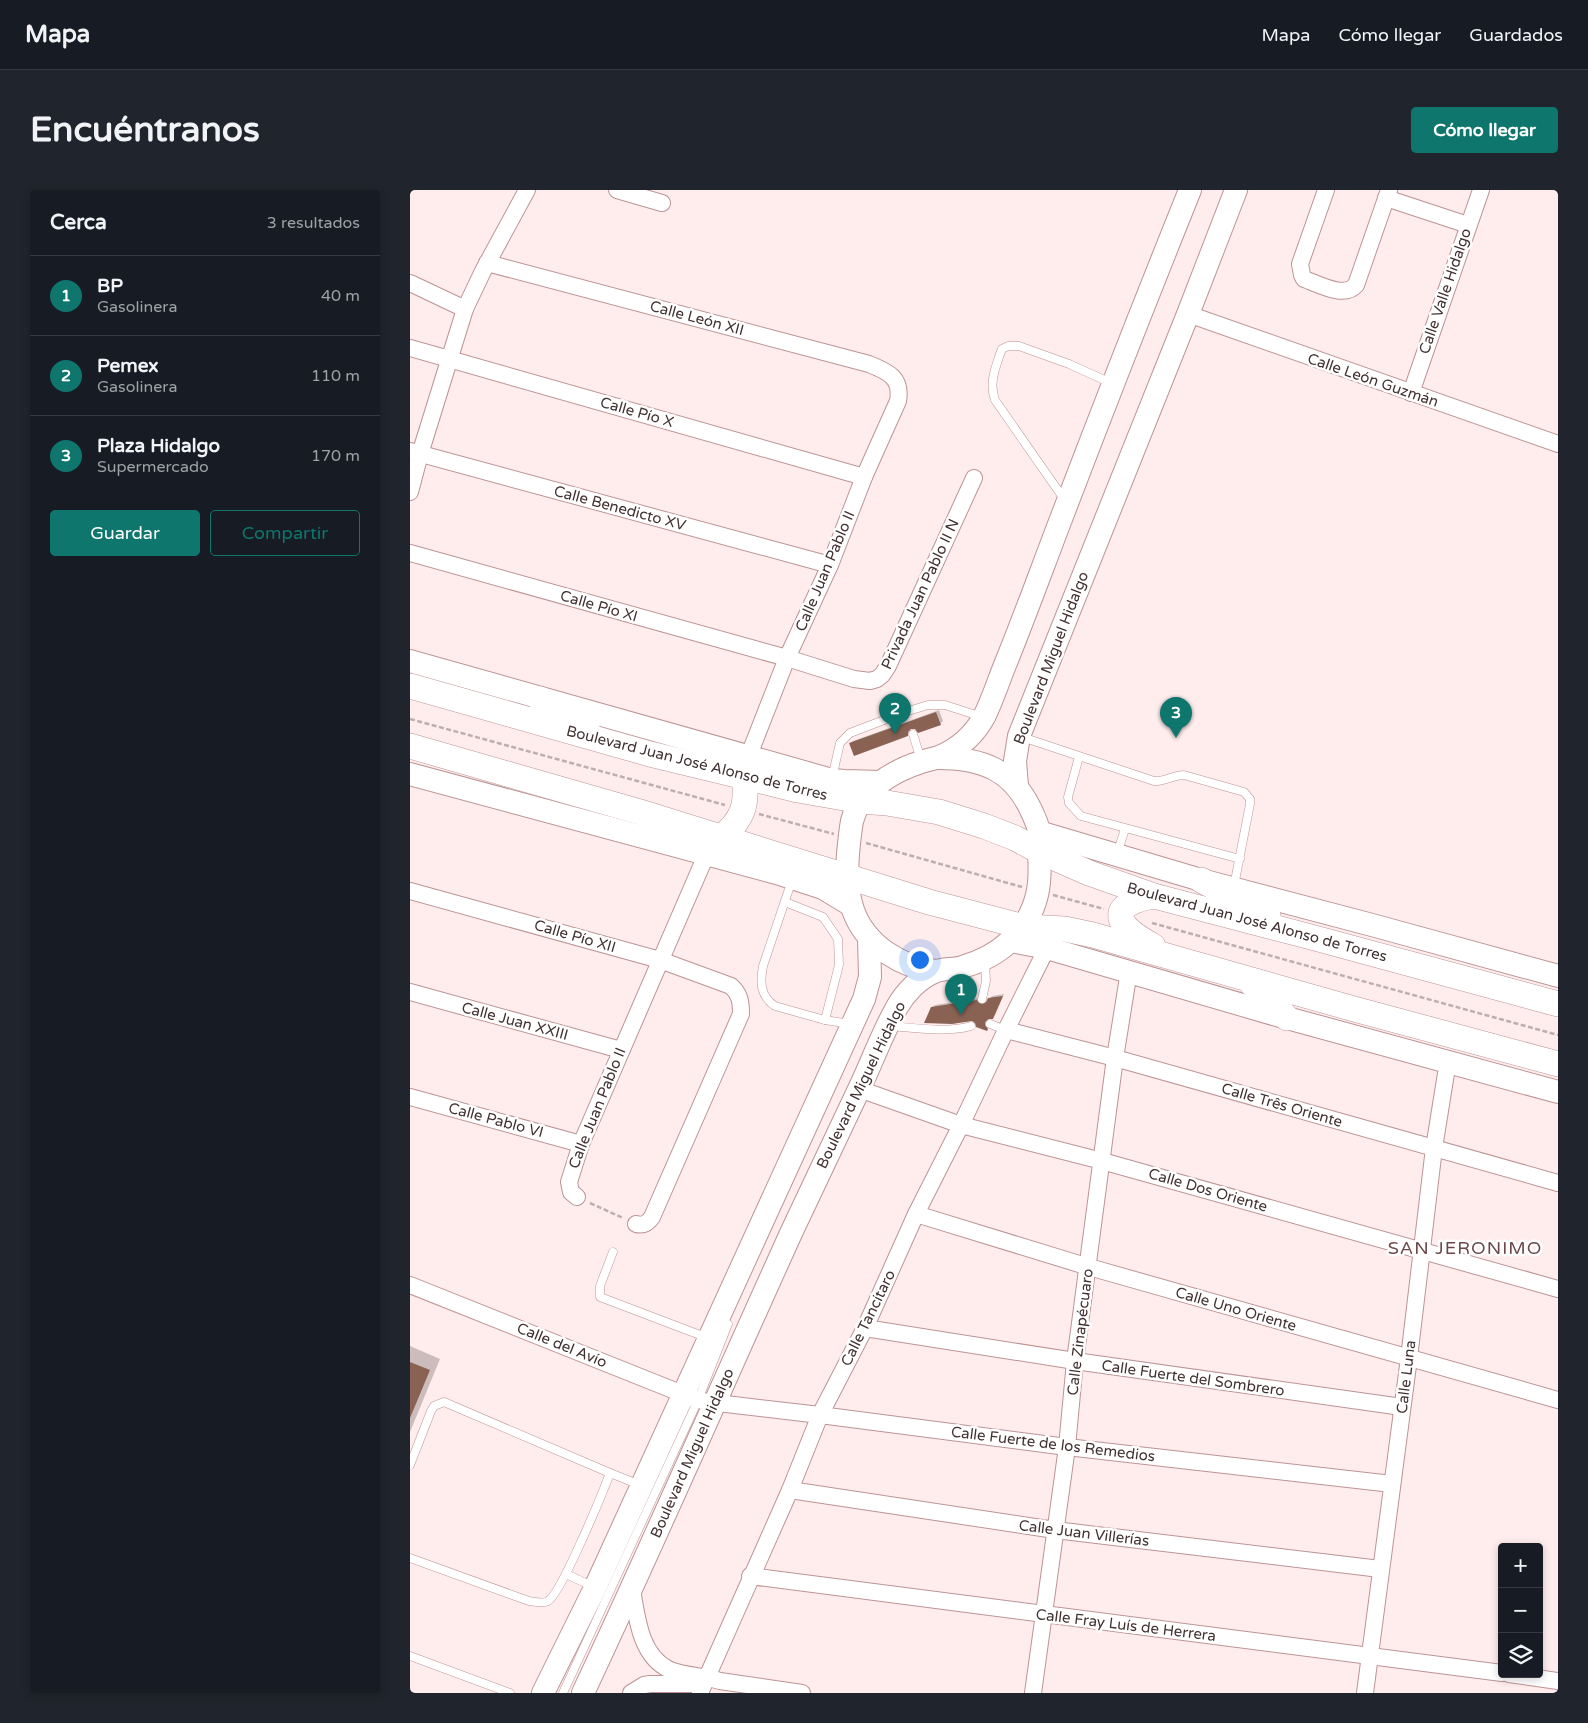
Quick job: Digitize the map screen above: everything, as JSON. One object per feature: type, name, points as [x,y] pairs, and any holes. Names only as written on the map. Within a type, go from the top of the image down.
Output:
[{"type":"main road","name":"Boulevard Miguel Hidalgo","points":[[543,1693],[595,1588],[641,1486],[701,1400],[708,1339],[868,988],[870,967],[879,949],[861,928],[847,891],[846,876],[849,839],[853,819],[861,801],[880,782],[899,771],[939,759],[968,738],[983,718],[1024,618],[1113,384],[1190,190]]},
{"type":"main road","name":"Boulevard Miguel Hidalgo","points":[[583,1693],[632,1589],[701,1400],[835,1138],[897,1008],[920,972],[958,968],[984,958],[1018,934],[1034,906],[1038,891],[1039,841],[1028,802],[1012,781],[1019,736],[1236,190]]},
{"type":"main road","name":"Boulevard Juan José Alonso de Torres","points":[[410,661],[694,742],[798,790],[939,812],[1000,832],[1039,841],[1089,873],[1154,896],[1558,1004]]},
{"type":"main road","name":"Boulevard Juan José Alonso de Torres","points":[[410,686],[650,754],[746,766],[832,780],[880,782]]},
{"type":"main road","points":[[540,699],[612,743]]},
{"type":"main road","points":[[410,746],[640,812],[714,846],[787,876],[823,888],[851,905]]},
{"type":"main road","points":[[939,759],[984,765],[1012,781]]},
{"type":"main road","points":[[714,846],[734,826],[743,810],[746,798],[746,766]]},
{"type":"main road","points":[[410,774],[846,876],[929,902],[1018,934],[1047,948],[1287,1018],[1558,1092]]},
{"type":"main road","points":[[1039,841],[1117,856],[1558,976]]},
{"type":"main road","points":[[1201,880],[1311,937]]},
{"type":"main road","points":[[1154,896],[1136,899],[1127,904],[1121,914],[1123,923],[1127,928],[1167,955]]},
{"type":"main road","points":[[1018,934],[1077,932],[1167,955],[1242,978],[1558,1064]]},
{"type":"main road","points":[[879,949],[920,972]]},
{"type":"main road","points":[[1242,978],[1262,992],[1287,1018]]},
{"type":"street","points":[[410,492],[415,452],[450,358],[465,309],[487,263],[527,190]]},
{"type":"street","points":[[617,190],[662,203]]},
{"type":"street","points":[[1326,190],[1300,264],[1300,270],[1304,279],[1342,292],[1352,289],[1356,285],[1388,194],[1468,225]]},
{"type":"street","name":"Calle Valle Hidalgo","points":[[1411,393],[1481,190]]},
{"type":"street","name":"Calle León XII","points":[[487,263],[870,364],[887,372],[898,386]]},
{"type":"street","points":[[410,283],[465,309]]},
{"type":"street","name":"Calle León Guzmán","points":[[1188,314],[1558,444]]},
{"type":"street","name":"Calle Pío X","points":[[410,348],[864,477]]},
{"type":"street","name":"Calle Juan Pablo II","points":[[746,766],[788,658],[830,565],[864,477],[898,401],[898,386]]},
{"type":"street","name":"Calle Benedicto XV","points":[[415,452],[830,565]]},
{"type":"street","name":"Privada Juan Pablo II N","points":[[788,658],[854,679],[870,681],[882,675],[888,666],[974,478]]},
{"type":"street","name":"Calle Pío XI","points":[[410,553],[788,658]]},
{"type":"street","name":"Calle Juan Pablo II","points":[[577,1197],[571,1192],[568,1182],[582,1144],[660,960],[714,846]]},
{"type":"street","name":"Calle Pío XII","points":[[410,890],[660,960],[731,986],[737,991],[741,1004],[741,1014],[652,1217],[645,1224],[636,1224]]},
{"type":"street","name":"Calle Tancítaro","points":[[707,1684],[750,1576],[790,1490],[820,1415],[865,1328],[916,1214],[961,1125],[998,1027],[1047,948]]},
{"type":"street","name":"Calle Zinapécuaro","points":[[1033,1693],[1042,1615],[1067,1447],[1076,1361],[1115,1058],[1129,971]]},
{"type":"street","name":"Calle Juan XXIII","points":[[410,992],[621,1050]]},
{"type":"street","name":"Calle Três Oriente","points":[[998,1027],[1115,1058],[1558,1183]]},
{"type":"street","name":"Calle Luna","points":[[1365,1693],[1409,1358],[1434,1148],[1448,1061]]},
{"type":"street","name":"Calle Dos Oriente","points":[[859,1089],[961,1125],[1102,1160],[1558,1289]]},
{"type":"street","name":"Calle Pablo VI","points":[[410,1097],[582,1144]]},
{"type":"street","name":"Calle Uno Oriente","points":[[916,1214],[1089,1266],[1558,1400]]},
{"type":"street","name":"Calle del Avío","points":[[410,1285],[701,1400]]},
{"type":"street","name":"Calle Fuerte del Sombrero","points":[[865,1328],[1076,1361],[1402,1408]]},
{"type":"street","name":"Calle Fuerte de los Remedios","points":[[701,1400],[1067,1447],[1392,1484]]},
{"type":"street","name":"Calle Juan Villerías","points":[[790,1490],[1056,1530],[1380,1569]]},
{"type":"street","name":"Calle Fray Luís de Herrera","points":[[750,1576],[1498,1672]]},
{"type":"street","points":[[632,1589],[642,1634],[647,1649],[652,1656],[670,1670],[707,1684]]},
{"type":"street","points":[[1537,1678],[1558,1681]]},
{"type":"street","points":[[631,1693],[644,1685],[682,1683],[802,1693]]},
{"type":"lane","points":[[913,734],[939,759],[968,750],[986,726],[1198,190]]},
{"type":"lane","points":[[1012,781],[1009,747],[1018,717],[1166,348],[1227,190]]},
{"type":"lane","points":[[1067,503],[995,400],[992,384],[1000,354],[1002,349],[1008,346],[1019,346],[1070,364],[1113,384]]},
{"type":"lane","points":[[832,780],[840,744],[850,733],[905,712],[938,704],[953,707],[983,718]]},
{"type":"lane","points":[[905,712],[909,721]]},
{"type":"lane","points":[[1019,736],[1154,781],[1160,782],[1184,775],[1244,792],[1250,799],[1250,804],[1233,888]]},
{"type":"lane","points":[[1079,757],[1068,797],[1069,803],[1081,816],[1240,859]]},
{"type":"lane","points":[[1117,856],[1125,829]]},
{"type":"lane","points":[[787,876],[785,902],[763,966],[761,979],[764,996],[768,1002],[775,1006],[825,1020],[852,1025]]},
{"type":"lane","points":[[785,902],[823,917],[838,939],[839,965],[825,1020]]},
{"type":"lane","points":[[982,999],[986,981],[984,958]]},
{"type":"lane","points":[[789,1184],[872,995],[878,974]]},
{"type":"lane","points":[[563,1693],[898,990]]},
{"type":"lane","points":[[888,1026],[922,1029],[971,1026]]},
{"type":"lane","points":[[613,1252],[600,1286],[600,1297],[708,1339]]},
{"type":"lane","points":[[578,1693],[701,1400],[730,1318]]},
{"type":"lane","points":[[410,1465],[434,1406],[444,1402],[641,1486]]},
{"type":"lane","points":[[410,1558],[529,1601],[549,1601],[566,1574],[610,1473]]},
{"type":"lane","points":[[566,1574],[595,1588]]},
{"type":"lane","points":[[410,1656],[510,1693]]},
{"type":"path","points":[[410,719],[1121,914]]},
{"type":"path","points":[[1150,922],[1558,1035]]},
{"type":"path","points":[[577,1197],[636,1224]]},
{"type":"building","points":[[936,712],[941,725],[918,733],[915,729],[911,729],[908,732],[908,736],[854,756],[849,743]]},
{"type":"building","points":[[1003,996],[993,1019],[985,1022],[987,1031],[976,1027],[972,1021],[952,1024],[924,1023],[931,1007],[977,1000],[983,1004],[988,998]]},
{"type":"building","points":[[410,1362],[430,1370],[410,1418]]},
{"type":"place","name":"Pemex","points":[[895,734]]},
{"type":"place","name":"Plaza Hidalgo","points":[[1176,738]]},
{"type":"place","name":"BP","points":[[961,1015]]},
{"type":"district","name":"SAN JERONIMO","points":[[1465,1248]]}]
